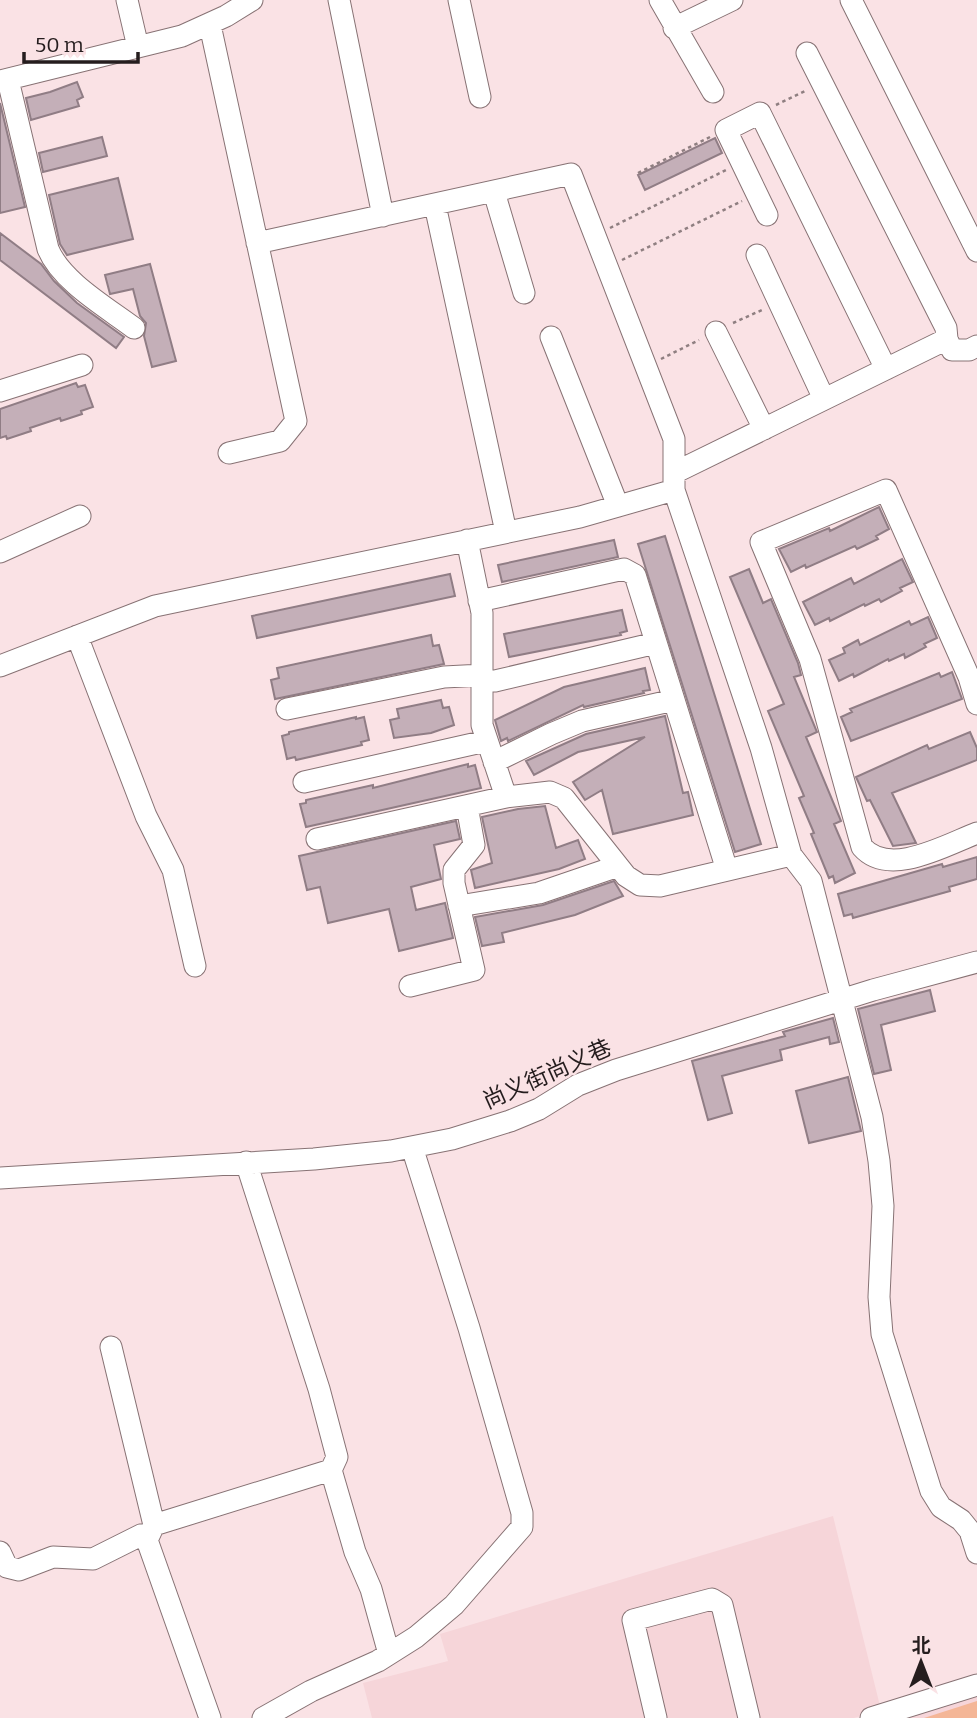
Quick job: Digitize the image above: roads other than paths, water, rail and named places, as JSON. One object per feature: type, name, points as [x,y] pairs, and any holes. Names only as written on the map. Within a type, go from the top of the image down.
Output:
[{"type":"street","points":[[127,0],[138,47]]},
{"type":"street","points":[[134,328],[72,281],[54,263],[4,80],[182,36],[210,24],[252,0]]},
{"type":"street","points":[[339,0],[383,216]]},
{"type":"street","points":[[459,0],[480,97]]},
{"type":"street","points":[[660,0],[713,92]]},
{"type":"street","points":[[674,28],[732,0]]},
{"type":"street","points":[[851,0],[977,251]]},
{"type":"street","points":[[210,24],[296,421],[279,441],[229,453]]},
{"type":"street","points":[[807,52],[946,328],[952,350],[969,350],[977,346]]},
{"type":"street","points":[[767,215],[726,130],[760,113],[886,369]]},
{"type":"street","points":[[257,243],[571,174],[674,439],[674,481],[761,748],[791,855],[811,881],[872,1117],[879,1161],[883,1206],[878,1297],[882,1334],[931,1491],[941,1507],[961,1520],[970,1531],[977,1553]]},
{"type":"street","points":[[494,192],[524,293]]},
{"type":"street","points":[[435,205],[506,532]]},
{"type":"street","points":[[757,255],[824,399]]},
{"type":"street","points":[[716,332],[764,429]]},
{"type":"street","points":[[551,337],[618,506]]},
{"type":"street","points":[[0,666],[155,606],[580,517],[618,506],[674,481],[764,429],[947,339]]},
{"type":"street","points":[[0,391],[82,365]]},
{"type":"street","points":[[977,705],[969,677],[886,490],[761,542],[810,659],[862,847],[873,857],[893,861],[918,856],[977,833]]},
{"type":"street","points":[[0,552],[80,516]]},
{"type":"street","points":[[467,540],[482,613],[482,724],[506,797]]},
{"type":"street","points":[[479,601],[624,569],[635,575],[727,870]]},
{"type":"street","points":[[76,636],[146,816],[173,870],[195,966]]},
{"type":"street","points":[[287,709],[444,677],[495,681],[656,643]]},
{"type":"street","points":[[495,762],[582,722],[674,699]]},
{"type":"street","points":[[304,782],[486,741]]},
{"type":"street","points":[[317,839],[506,797],[550,792],[564,798],[633,881],[647,886],[660,886],[791,855]]},
{"type":"street","points":[[410,986],[474,970],[454,883],[454,870],[474,845],[467,806]]},
{"type":"street","points":[[459,906],[539,893],[618,866]]},
{"type":"street","name":"尚义街尚义巷","points":[[0,1178],[353,1156],[412,1147],[482,1131],[539,1109],[578,1085],[606,1074],[843,1000],[977,962]]},
{"type":"street","points":[[263,1718],[311,1691],[357,1671],[416,1637],[454,1605],[517,1535],[523,1522],[469,1328],[412,1147]]},
{"type":"street","points":[[246,1162],[319,1389],[337,1457],[331,1470],[355,1552],[371,1589],[388,1654]]},
{"type":"street","points":[[111,1347],[151,1529],[147,1540],[210,1718]]},
{"type":"street","points":[[0,1552],[8,1576],[53,1557],[93,1559],[151,1529],[331,1470]]},
{"type":"street","points":[[656,1718],[633,1620],[712,1599],[722,1605],[749,1718]]},
{"type":"street","points":[[871,1718],[977,1685]]}]
